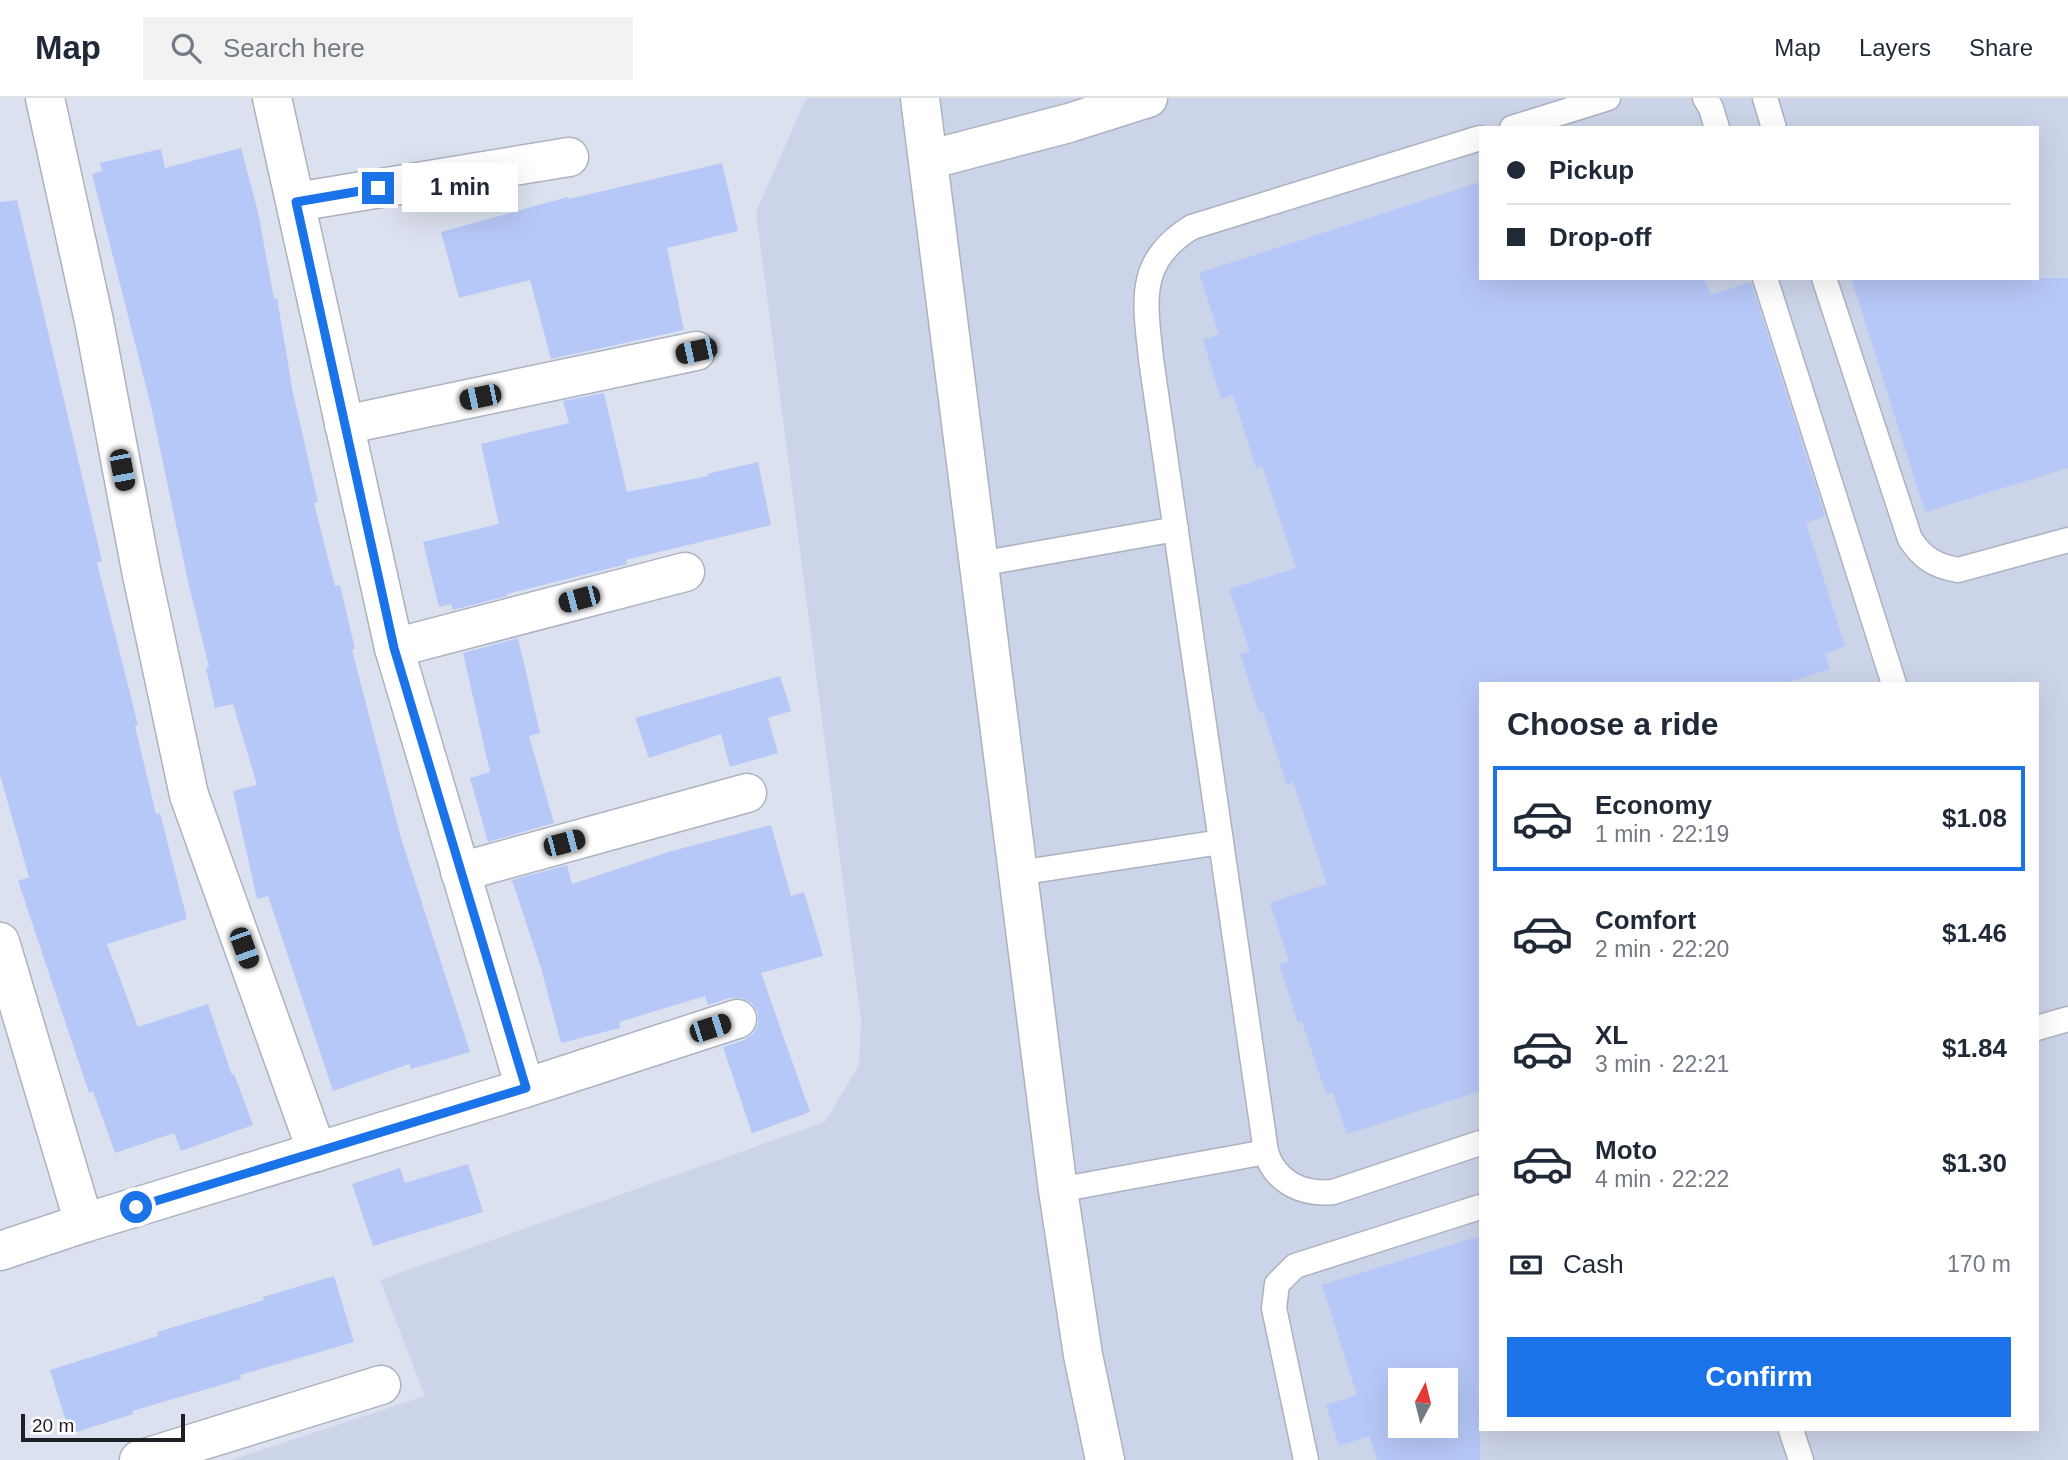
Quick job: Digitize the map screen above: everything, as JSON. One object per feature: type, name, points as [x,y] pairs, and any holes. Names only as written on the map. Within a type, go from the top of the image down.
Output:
[{"type":"street","points":[[45,98],[94,321],[141,570],[189,795],[317,1152]]},
{"type":"street","points":[[272,98],[394,648],[526,1088]]},
{"type":"street","points":[[920,98],[1058,1191],[1083,1355],[1105,1460]]},
{"type":"street","points":[[928,160],[1148,98]]},
{"type":"street","points":[[296,202],[569,157]]},
{"type":"street","points":[[344,425],[696,351]]},
{"type":"street","points":[[394,648],[685,572]]},
{"type":"street","points":[[460,872],[747,793]]},
{"type":"street","points":[[0,942],[84,1223]]},
{"type":"street","points":[[0,1251],[526,1088],[737,1019]]},
{"type":"street","points":[[139,1460],[381,1385]]},
{"type":"lane","points":[[1518,126],[1608,98]]},
{"type":"lane","points":[[1705,98],[1716,126]]},
{"type":"lane","points":[[1765,98],[1773,126]]},
{"type":"lane","points":[[1479,138],[1192,228],[1176,237],[1161,253],[1151,270],[1147,290],[1151,359],[1270,1166],[1280,1177],[1301,1189],[1321,1194],[1479,1143]]},
{"type":"lane","points":[[1766,280],[1893,682]]},
{"type":"lane","points":[[1825,280],[1910,539],[1919,552],[1929,561],[1958,570],[2068,540]]},
{"type":"lane","points":[[979,564],[1176,529]]},
{"type":"lane","points":[[1018,873],[1221,842]]},
{"type":"lane","points":[[2039,1027],[2068,1018]]},
{"type":"lane","points":[[1058,1191],[1266,1152]]},
{"type":"lane","points":[[1306,1460],[1274,1308],[1277,1284],[1295,1266],[1479,1207]]},
{"type":"lane","points":[[1791,1431],[1801,1460]]},
{"type":"shaded area","points":[[806,98],[2068,98],[2068,1460],[231,1460],[425,1396],[380,1280],[825,1122],[859,1065],[861,1020],[756,212]]},
{"type":"building","points":[[241,148],[258,212],[274,299],[277,298],[293,393],[318,502],[314,503],[335,586],[340,585],[355,649],[352,650],[401,838],[470,1052],[411,1069],[409,1064],[333,1091],[268,896],[257,899],[233,791],[257,785],[233,704],[215,708],[206,668],[209,667],[151,406],[92,174],[102,171],[100,163],[161,149],[165,168]]},
{"type":"building","points":[[722,163],[738,231],[667,248],[684,330],[551,359],[530,280],[459,298],[441,232],[568,197],[569,199]]},
{"type":"building","points":[[1479,182],[1479,280],[1705,280],[1710,295],[1751,282],[1825,516],[1806,523],[1845,646],[1825,654],[1830,669],[1789,682],[1479,682],[1479,1091],[1347,1134],[1333,1092],[1326,1094],[1302,1022],[1298,1023],[1279,964],[1289,961],[1270,903],[1327,884],[1293,782],[1287,785],[1263,712],[1259,713],[1240,654],[1250,651],[1229,589],[1296,568],[1262,466],[1256,468],[1233,395],[1221,399],[1203,340],[1219,334],[1199,273]]},
{"type":"building","points":[[17,200],[102,561],[97,563],[138,725],[135,726],[156,814],[160,813],[187,919],[107,944],[138,1027],[208,1004],[232,1075],[234,1074],[253,1125],[181,1151],[174,1133],[115,1153],[93,1091],[89,1093],[18,881],[29,877],[0,775],[0,202]]},
{"type":"building","points":[[2068,278],[2068,468],[1925,512],[1852,280]]},
{"type":"building","points":[[604,393],[627,492],[708,476],[707,474],[758,462],[771,525],[626,560],[627,564],[453,610],[451,604],[439,607],[423,542],[499,524],[481,444],[569,423],[563,401]]},
{"type":"building","points":[[518,638],[540,733],[529,736],[554,823],[488,842],[470,778],[490,772],[463,653]]},
{"type":"building","points":[[780,676],[791,711],[768,718],[778,753],[730,767],[721,734],[649,758],[635,718]]},
{"type":"building","points":[[771,825],[791,896],[804,892],[823,956],[761,973],[810,1112],[752,1133],[723,1047],[744,1040],[754,1033],[758,1024],[758,1013],[752,1003],[741,998],[730,998],[708,1005],[705,996],[619,1022],[620,1028],[561,1043],[541,968],[512,880],[567,865],[572,884],[672,851]]},
{"type":"building","points":[[468,1164],[483,1212],[373,1246],[352,1184],[400,1168],[405,1183]]},
{"type":"building","points":[[1479,1236],[1480,1460],[1377,1460],[1369,1436],[1339,1446],[1326,1405],[1357,1395],[1322,1285]]},
{"type":"building","points":[[334,1276],[354,1342],[240,1375],[241,1379],[132,1411],[133,1414],[70,1434],[50,1370],[158,1336],[157,1332]]},
{"type":"route","points":[[136,1207],[526,1088],[394,648],[296,202],[378,188]]}]
